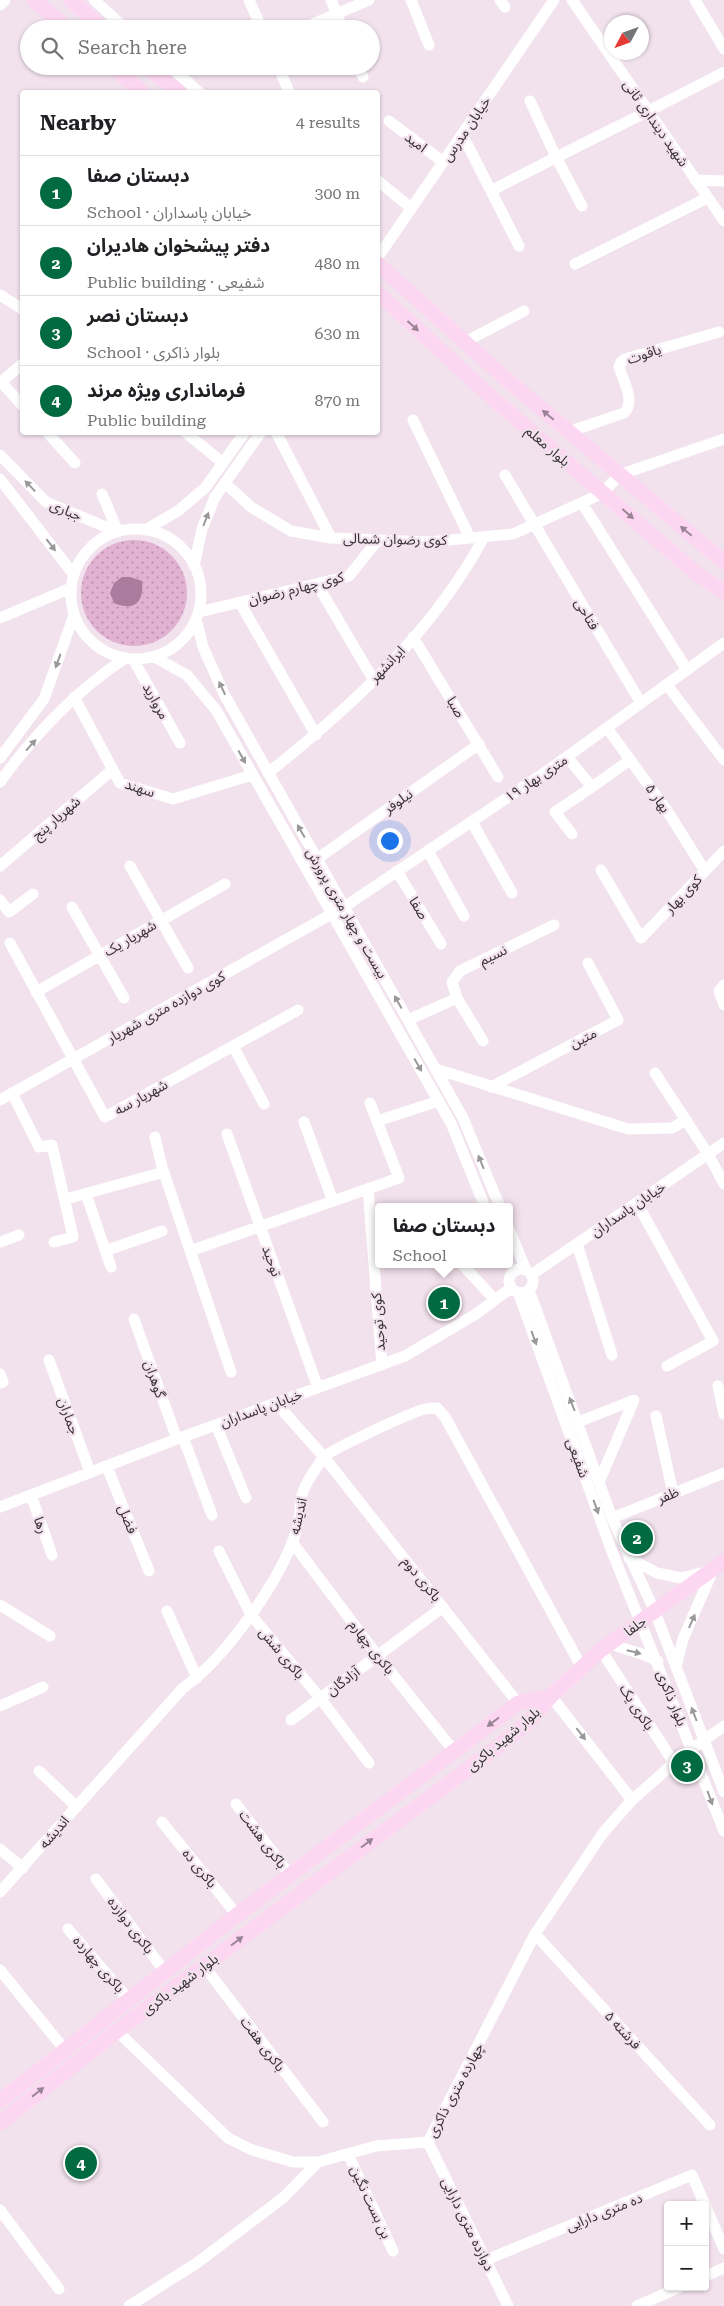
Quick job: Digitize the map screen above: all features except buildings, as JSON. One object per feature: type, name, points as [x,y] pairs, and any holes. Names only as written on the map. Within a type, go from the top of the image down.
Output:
[{"type":"main road","points":[[34,0],[57,20]]},
{"type":"main road","points":[[71,0],[93,20]]},
{"type":"main road","points":[[122,75],[140,90]]},
{"type":"main road","points":[[157,75],[176,90]]},
{"type":"main road","name":"بلوار معلم","points":[[380,266],[568,432],[724,562]]},
{"type":"main road","name":"بلوار معلم","points":[[380,295],[490,396],[697,574],[724,592]]},
{"type":"main road","name":"جلفا","points":[[551,1696],[581,1666],[718,1566]]},
{"type":"main road","name":"بلوار شهید باکری","points":[[0,2101],[290,1874],[518,1703],[551,1696]]},
{"type":"main road","name":"بلوار شهید باکری","points":[[0,2122],[117,2031],[500,1745],[530,1721],[551,1696]]},
{"type":"street","points":[[0,5],[4,0]]},
{"type":"street","points":[[94,0],[116,20]]},
{"type":"street","points":[[249,0],[258,20]]},
{"type":"street","points":[[331,0],[339,20]]},
{"type":"street","points":[[322,20],[369,0]]},
{"type":"street","points":[[411,0],[429,45]]},
{"type":"street","name":"خیابان مدرس","points":[[380,254],[554,0]]},
{"type":"street","name":"شهید دینداری ثانی","points":[[572,0],[724,220]]},
{"type":"street","points":[[695,0],[719,31],[724,49]]},
{"type":"street","points":[[491,191],[556,156],[648,112],[724,72]]},
{"type":"street","points":[[180,75],[198,90]]},
{"type":"street","points":[[282,75],[288,90]]},
{"type":"street","points":[[530,101],[582,206]]},
{"type":"street","name":"امید","points":[[389,121],[443,162]]},
{"type":"street","points":[[462,134],[519,246]]},
{"type":"street","points":[[695,180],[724,181]]},
{"type":"street","points":[[380,183],[411,208]]},
{"type":"street","points":[[575,264],[707,198]]},
{"type":"street","points":[[0,295],[20,307]]},
{"type":"street","points":[[465,342],[524,311]]},
{"type":"street","name":"یاقوت","points":[[568,432],[624,413],[628,409],[630,402],[619,367],[620,362],[719,332]]},
{"type":"street","points":[[20,366],[1,383],[20,403]]},
{"type":"street","points":[[412,420],[470,538]]},
{"type":"street","points":[[50,435],[75,463]]},
{"type":"street","points":[[189,435],[223,463]]},
{"type":"street","points":[[146,530],[178,511],[205,488],[243,435]]},
{"type":"street","points":[[194,566],[202,529],[215,497],[259,435]]},
{"type":"street","points":[[278,435],[331,538]]},
{"type":"street","points":[[603,493],[619,475],[724,440]]},
{"type":"street","name":"جباری","points":[[0,455],[46,502],[118,532]]},
{"type":"street","name":"فتاحی","points":[[504,475],[641,703]]},
{"type":"street","name":"جباری","points":[[0,479],[74,575]]},
{"type":"street","name":"کوی رضوان شمالی","points":[[225,483],[251,507],[291,531],[331,538],[428,542],[513,534],[603,493]]},
{"type":"street","points":[[102,494],[118,532]]},
{"type":"street","points":[[582,503],[687,670]]},
{"type":"street","points":[[129,529],[146,530],[165,536],[182,549],[194,566],[200,581],[201,597],[197,616],[189,632],[174,648],[154,657],[129,659],[108,653],[93,644],[82,631],[74,615],[71,588],[74,575],[86,552],[98,541],[129,529]]},
{"type":"street","name":"ایرانشهر","points":[[268,773],[316,735],[431,618],[467,569],[484,537]]},
{"type":"street","name":"کوی چهارم رضوان","points":[[197,616],[240,602],[349,576],[378,540]]},
{"type":"street","points":[[317,584],[373,679]]},
{"type":"street","points":[[0,618],[71,588]]},
{"type":"street","points":[[240,602],[316,735]]},
{"type":"street","points":[[0,758],[44,699],[74,615]]},
{"type":"street","name":"بیست و چهار متری پرورش","points":[[197,616],[203,646],[224,694],[463,1118],[498,1203]]},
{"type":"street","name":"صبا","points":[[413,637],[498,777]]},
{"type":"street","name":"۱۹ متری بهار","points":[[344,907],[567,757],[723,646]]},
{"type":"street","name":"بیست و چهار متری پرورش","points":[[154,657],[187,675],[216,710],[451,1123],[483,1203]]},
{"type":"street","points":[[0,782],[74,697],[99,676],[129,659]]},
{"type":"street","name":"مروارید","points":[[129,659],[180,743]]},
{"type":"street","points":[[666,685],[724,760]]},
{"type":"street","name":"سهند","points":[[74,697],[120,783],[173,799],[252,775]]},
{"type":"street","name":"بهار ۵","points":[[607,728],[666,809],[705,871]]},
{"type":"street","name":"نیلوفر","points":[[317,859],[479,744]]},
{"type":"street","points":[[567,757],[592,787]]},
{"type":"street","points":[[572,834],[555,812],[630,760]]},
{"type":"street","name":"شهریار پنج","points":[[0,866],[112,770]]},
{"type":"street","points":[[472,822],[512,893]]},
{"type":"street","points":[[428,851],[464,916]]},
{"type":"street","name":"کوی بهار","points":[[601,870],[641,938],[724,851]]},
{"type":"street","points":[[130,866],[188,968]]},
{"type":"street","name":"صفا","points":[[397,871],[441,944]]},
{"type":"street","name":"شهریار یک","points":[[36,992],[224,884]]},
{"type":"street","points":[[0,900],[9,912],[33,894]]},
{"type":"street","points":[[72,907],[124,998]]},
{"type":"street","name":"کوی دوازده متری شهریار","points":[[0,1100],[344,907]]},
{"type":"street","name":"نسیم","points":[[457,998],[452,982],[460,971],[554,925]]},
{"type":"street","name":"شهریار سه","points":[[10,943],[105,1117],[298,1010]]},
{"type":"street","name":"متین","points":[[491,1086],[618,1020],[588,963]]},
{"type":"street","points":[[721,988],[724,1005]]},
{"type":"street","points":[[408,1020],[457,998],[483,1041]]},
{"type":"street","points":[[233,1046],[264,1104]]},
{"type":"street","points":[[436,1069],[628,1129],[672,1128],[686,1120]]},
{"type":"street","points":[[655,1073],[708,1154],[724,1184]]},
{"type":"street","points":[[12,1093],[39,1147],[52,1145],[66,1199],[73,1237],[54,1242]]},
{"type":"street","points":[[377,1121],[439,1101]]},
{"type":"street","points":[[190,1251],[399,1178],[370,1103]]},
{"type":"street","points":[[304,1122],[333,1201]]},
{"type":"street","name":"توحید","points":[[228,1134],[318,1388]]},
{"type":"street","points":[[155,1137],[164,1172],[232,1372]]},
{"type":"street","name":"خیابان پاسداران","points":[[528,1273],[577,1244],[724,1143]]},
{"type":"street","points":[[66,1199],[164,1172]]},
{"type":"street","name":"کوی توحید","points":[[368,1189],[382,1365]]},
{"type":"street","points":[[86,1194],[111,1267]]},
{"type":"street","points":[[637,1203],[713,1341],[667,1366]]},
{"type":"street","points":[[106,1251],[162,1231]]},
{"type":"street","points":[[0,1242],[19,1235]]},
{"type":"street","points":[[513,1238],[528,1273],[532,1283],[519,1290],[509,1280],[510,1269],[518,1269],[528,1273]]},
{"type":"street","points":[[577,1244],[612,1354]]},
{"type":"street","points":[[466,1268],[495,1300]]},
{"type":"street","name":"خیابان پاسداران","points":[[0,1508],[180,1438],[405,1356],[476,1314],[495,1300],[519,1290]]},
{"type":"street","name":"شفیعی","points":[[519,1290],[578,1422],[612,1518],[654,1612]]},
{"type":"street","name":"شفیعی","points":[[519,1290],[611,1549],[641,1622]]},
{"type":"street","name":"گوهران","points":[[134,1319],[212,1514]]},
{"type":"street","name":"جماران","points":[[49,1360],[90,1472]]},
{"type":"street","points":[[0,1374],[4,1382],[0,1383]]},
{"type":"street","points":[[718,1386],[724,1414]]},
{"type":"street","points":[[567,1428],[634,1400],[600,1482]]},
{"type":"street","name":"باکری دوم","points":[[276,1403],[324,1456],[518,1703]]},
{"type":"street","points":[[324,1456],[368,1433],[426,1409],[437,1408],[444,1417],[581,1666]]},
{"type":"street","points":[[656,1416],[673,1493]]},
{"type":"street","points":[[216,1425],[246,1498]]},
{"type":"street","name":"اندیشه","points":[[0,1892],[183,1688],[197,1678],[251,1615],[285,1560],[299,1524],[302,1494],[324,1456]]},
{"type":"street","name":"فضل","points":[[107,1467],[149,1571]]},
{"type":"street","name":"ظفر","points":[[612,1518],[724,1473]]},
{"type":"street","name":"رها","points":[[31,1495],[52,1555]]},
{"type":"street","name":"باکری چهارم","points":[[292,1542],[377,1655],[454,1751]]},
{"type":"street","name":"باکری شش","points":[[219,1551],[251,1615],[320,1698],[368,1763]]},
{"type":"street","points":[[629,1558],[657,1573],[681,1578],[718,1566]]},
{"type":"street","points":[[676,1667],[684,1639],[718,1566]]},
{"type":"street","points":[[0,1604],[50,1636]]},
{"type":"street","name":"آزادگان","points":[[291,1720],[443,1607]]},
{"type":"street","points":[[167,1611],[197,1678]]},
{"type":"street","name":"بلوار ذاکری","points":[[654,1612],[724,1792]]},
{"type":"street","name":"بلوار ذاکری","points":[[641,1622],[724,1831]]},
{"type":"street","points":[[606,1647],[642,1654],[658,1661]]},
{"type":"street","name":"باکری یک","points":[[606,1647],[674,1763]]},
{"type":"street","points":[[0,1705],[43,1687]]},
{"type":"street","points":[[551,1696],[632,1800]]},
{"type":"street","name":"چهارده متری ذاکری","points":[[117,2031],[228,2138],[252,2150],[293,2162],[318,2162],[376,2146],[428,2142],[535,1934],[603,1833],[632,1800],[674,1763],[724,1726]]},
{"type":"street","points":[[39,1771],[77,1807]]},
{"type":"street","name":"باکری هشت","points":[[236,1804],[290,1874]]},
{"type":"street","name":"باکری ده","points":[[162,1822],[237,1915]]},
{"type":"street","points":[[0,1849],[23,1868]]},
{"type":"street","name":"باکری دوازده","points":[[96,1879],[165,1972]]},
{"type":"street","name":"باکری چهارده","points":[[68,1929],[129,2000]]},
{"type":"street","name":"فرشته ۵","points":[[535,1934],[710,2125]]},
{"type":"street","name":"باکری هفت","points":[[204,1966],[323,2122]]},
{"type":"street","points":[[0,1970],[65,2050]]},
{"type":"street","name":"دوازده متری دارایی","points":[[428,2142],[508,2306]]},
{"type":"street","name":"بن بست نگین","points":[[348,2154],[393,2251]]},
{"type":"street","points":[[129,2306],[197,2263],[284,2197],[318,2162]]},
{"type":"street","name":"ده متری دارایی","points":[[486,2260],[692,2175],[703,2201]]},
{"type":"street","points":[[0,2210],[60,2289]]},
{"type":"street","name":"ده متری دارایی","points":[[709,2214],[724,2249]]},
{"type":"street","points":[[709,2274],[724,2268]]},
{"type":"street","points":[[636,2306],[671,2291]]},
{"type":"shaded area","points":[[134,540],[154,544],[172,555],[183,573],[187,593],[183,613],[172,631],[154,642],[134,646],[114,642],[96,631],[85,613],[81,593],[85,573],[96,555],[114,544]]},
{"type":"shaded area","points":[[122,577],[130,577],[142,581],[140,600],[133,606],[121,606],[114,603],[110,593],[114,583]]},
{"type":"place","name":"دبستان صفا","points":[[444,1303]]},
{"type":"place","name":"دفتر پیشخوان هادیران","points":[[637,1538]]},
{"type":"place","name":"دبستان نصر","points":[[687,1766]]},
{"type":"place","name":"فرمانداری ویژه مرند","points":[[81,2163]]}]
